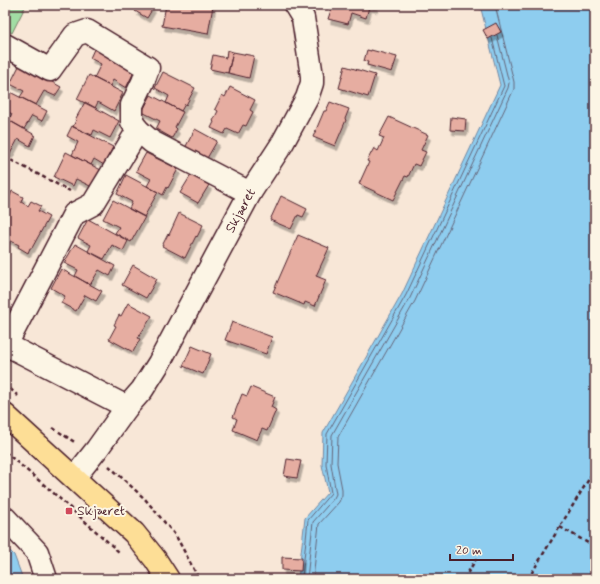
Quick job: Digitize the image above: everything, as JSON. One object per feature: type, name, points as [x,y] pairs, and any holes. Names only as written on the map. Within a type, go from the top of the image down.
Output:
[{"type":"main road","points":[[5,415],[134,532],[152,554],[168,579]]},
{"type":"street","name":"Skjæret","points":[[74,478],[93,455],[127,407],[142,390],[159,362],[250,193],[282,144],[306,98],[312,83],[312,76],[303,18],[295,5]]},
{"type":"street","points":[[7,50],[50,70],[75,35],[87,31],[148,68],[132,105],[132,122],[138,130],[152,142],[250,193]]},
{"type":"street","points":[[127,407],[6,345],[74,214],[93,204],[138,130]]},
{"type":"street","points":[[5,518],[37,552],[46,579]]},
{"type":"path","points":[[5,157],[93,204]]},
{"type":"path","points":[[5,384],[21,399]]},
{"type":"path","points":[[47,424],[112,468],[145,499],[176,536],[199,579]]},
{"type":"path","points":[[5,452],[120,552]]},
{"type":"path","points":[[528,579],[595,469]]},
{"type":"path","points":[[560,527],[595,547]]},
{"type":"path","points":[[464,579],[476,559]]},
{"type":"green space","points":[[5,5],[26,5],[12,33],[5,29]]},
{"type":"water","points":[[480,5],[595,5],[595,579],[298,579],[305,518],[328,492],[322,465],[323,433],[402,294],[500,85]]},
{"type":"water","points":[[5,546],[14,555],[23,579],[5,579]]},
{"type":"building","points":[[138,5],[148,5],[153,8],[147,18],[135,11]]},
{"type":"building","points":[[166,5],[213,6],[208,34],[162,26]]},
{"type":"building","points":[[376,5],[375,8],[369,7],[366,18],[351,13],[348,24],[328,19],[332,7],[328,6]]},
{"type":"building","points":[[496,23],[501,32],[488,39],[483,30]]},
{"type":"building","points":[[95,47],[136,68],[126,88],[113,80],[110,86],[94,78],[101,64],[90,58]]},
{"type":"building","points":[[227,50],[233,52],[228,73],[210,69],[213,55],[226,58]]},
{"type":"building","points":[[367,50],[397,57],[392,72],[367,65],[368,62],[364,61]]},
{"type":"building","points":[[233,52],[254,56],[249,78],[228,73]]},
{"type":"building","points":[[20,64],[61,87],[55,96],[44,91],[36,105],[20,97],[24,91],[10,84]]},
{"type":"building","points":[[345,66],[375,75],[368,97],[339,88]]},
{"type":"building","points":[[163,72],[195,88],[181,111],[166,103],[169,96],[155,88]]},
{"type":"building","points":[[89,75],[123,93],[114,111],[98,102],[95,108],[77,99]]},
{"type":"building","points":[[230,87],[255,100],[250,110],[253,112],[246,126],[243,125],[238,134],[227,129],[224,134],[211,128],[218,111],[215,109],[222,95],[225,97]]},
{"type":"building","points":[[6,90],[47,111],[42,121],[32,116],[24,129],[8,120],[12,114],[5,110]]},
{"type":"building","points":[[151,95],[183,112],[175,127],[177,129],[172,138],[156,129],[160,121],[142,112]]},
{"type":"building","points":[[85,102],[119,121],[110,138],[94,130],[92,135],[73,127],[75,120]]},
{"type":"building","points":[[330,102],[349,109],[335,146],[313,137],[324,111],[326,111]]},
{"type":"building","points":[[389,117],[428,135],[421,150],[426,152],[419,166],[414,164],[408,177],[405,176],[393,200],[359,184],[369,162],[367,161],[374,148],[378,151],[384,138],[379,136]]},
{"type":"building","points":[[451,117],[466,119],[465,131],[450,130]]},
{"type":"building","points":[[5,118],[35,135],[30,146],[18,139],[10,154],[5,151]]},
{"type":"building","points":[[72,126],[113,147],[104,165],[94,159],[91,165],[72,155],[78,142],[67,136]]},
{"type":"building","points":[[195,129],[217,141],[206,160],[185,148]]},
{"type":"building","points":[[66,152],[101,170],[92,187],[76,179],[73,186],[54,177]]},
{"type":"building","points":[[146,153],[178,169],[163,195],[147,186],[151,179],[136,171]]},
{"type":"building","points":[[126,175],[158,192],[144,217],[129,209],[132,202],[117,194]]},
{"type":"building","points":[[191,175],[209,185],[198,203],[180,193]]},
{"type":"building","points":[[12,191],[23,197],[21,202],[28,206],[31,201],[41,206],[38,211],[49,217],[28,253],[18,247],[19,245],[5,238],[5,194],[10,196]]},
{"type":"building","points":[[281,196],[307,209],[303,217],[298,215],[291,229],[270,220]]},
{"type":"building","points":[[113,200],[145,217],[131,242],[115,233],[119,227],[103,219]]},
{"type":"building","points":[[179,213],[203,225],[185,258],[162,246]]},
{"type":"building","points":[[88,219],[128,241],[123,251],[112,245],[104,259],[88,251],[91,245],[78,238]]},
{"type":"building","points":[[298,235],[329,248],[316,276],[326,280],[315,306],[305,302],[304,305],[273,292]]},
{"type":"building","points":[[75,244],[115,266],[110,276],[99,270],[90,285],[75,276],[78,270],[64,263]]},
{"type":"building","points":[[133,265],[157,279],[146,298],[122,285]]},
{"type":"building","points":[[61,269],[102,291],[96,301],[85,295],[76,311],[61,303],[65,296],[51,288]]},
{"type":"building","points":[[128,303],[152,316],[138,338],[140,339],[133,352],[109,339],[116,326],[114,325],[119,315],[121,316]]},
{"type":"building","points":[[232,322],[272,337],[266,354],[225,340]]},
{"type":"building","points":[[192,346],[211,354],[203,374],[183,366]]},
{"type":"building","points":[[251,387],[275,397],[271,407],[276,410],[267,431],[262,429],[257,440],[233,430],[237,419],[233,417],[242,394],[247,396]]},
{"type":"building","points":[[287,459],[301,461],[297,478],[284,476]]},
{"type":"building","points":[[282,557],[302,558],[301,571],[282,570]]},
{"type":"place","name":"Skjæret","points":[[69,511]]}]
